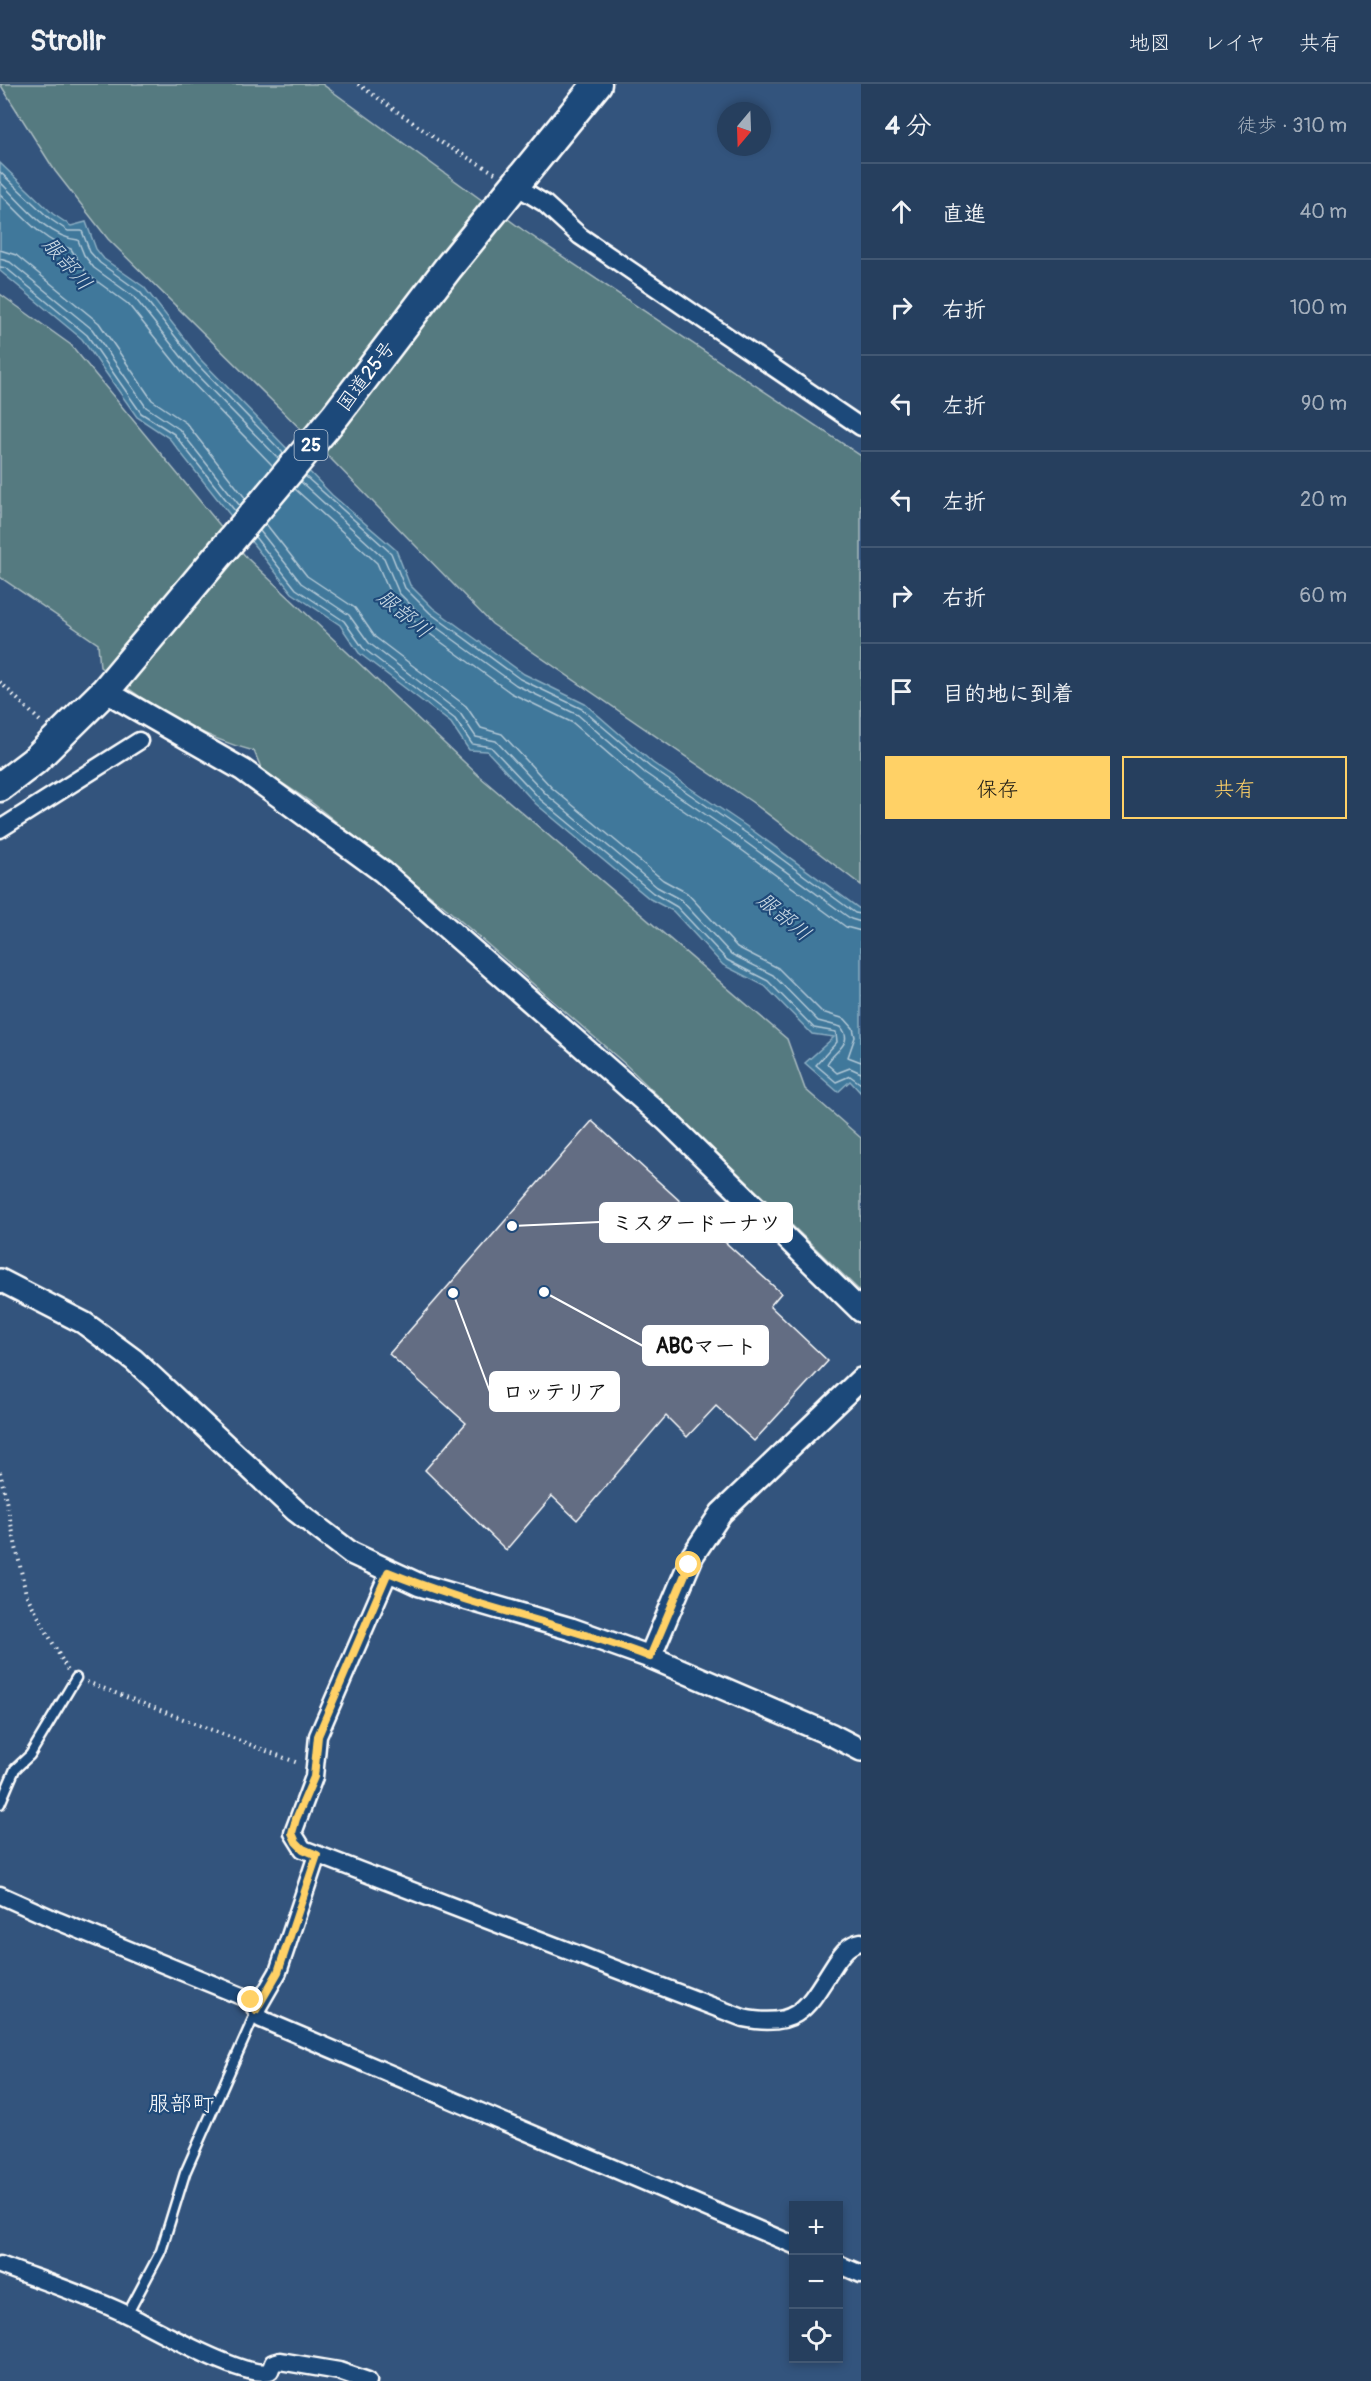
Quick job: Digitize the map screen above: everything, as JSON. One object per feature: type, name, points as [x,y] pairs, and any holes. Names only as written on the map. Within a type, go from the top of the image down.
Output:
[{"type":"highway","name":"国道25号","points":[[0,787],[58,738],[105,691],[336,415],[448,268],[597,84]]},
{"type":"street","points":[[513,190],[544,203],[580,236],[861,427]]},
{"type":"street","points":[[105,691],[243,770],[384,872],[666,1120],[861,1311]]},
{"type":"street","points":[[0,829],[139,741]]},
{"type":"street","points":[[0,1280],[56,1307],[127,1354],[311,1524],[351,1552],[388,1572],[446,1594],[571,1629],[650,1657],[832,1735],[861,1750]]},
{"type":"street","points":[[650,1657],[693,1555],[721,1513],[861,1379]]},
{"type":"street","points":[[388,1572],[318,1736],[314,1777],[292,1833],[303,1849],[742,2018],[761,2022],[792,2018],[807,2005],[846,1949],[852,1944],[861,1942]]},
{"type":"street","points":[[256,2010],[278,1972],[317,1855]]},
{"type":"street","points":[[0,1895],[251,2000],[261,2019],[789,2243]]},
{"type":"street","points":[[0,2265],[127,2314],[204,2355],[260,2373],[270,2376],[273,2363],[280,2361],[339,2371],[368,2381]]},
{"type":"street","points":[[843,2266],[861,2274]]},
{"type":"lane","points":[[0,1804],[15,1769],[30,1755],[76,1678]]},
{"type":"lane","points":[[127,2314],[162,2252],[185,2173],[256,2010]]},
{"type":"path","points":[[358,84],[513,190]]},
{"type":"path","points":[[0,682],[58,738]]},
{"type":"path","points":[[0,1472],[26,1594],[70,1673],[76,1678],[297,1762],[314,1777]]},
{"type":"green space","points":[[0,84],[322,84],[523,230],[861,456],[861,885],[752,802],[492,624],[331,459],[108,239],[55,171]]},
{"type":"green space","points":[[0,294],[71,345],[247,558],[479,776],[787,1039],[805,1089],[861,1138],[861,1292],[624,1063],[447,909],[311,802],[262,770],[254,751],[193,728],[154,706],[117,680],[100,667],[98,644],[0,577]]},
{"type":"water","name":"服部川","points":[[0,163],[53,214],[71,226],[86,222],[96,249],[104,259],[144,287],[201,360],[332,495],[396,550],[410,585],[433,608],[524,674],[585,704],[653,763],[752,830],[861,910],[861,1093],[850,1081],[838,1092],[805,1063],[834,1037],[812,1034],[765,986],[723,965],[673,911],[650,899],[536,804],[487,751],[469,750],[451,723],[359,653],[340,625],[292,593],[169,438],[137,417],[82,339],[0,271]]},
{"type":"building","points":[[592,1121],[781,1293],[770,1306],[828,1361],[754,1441],[716,1406],[687,1437],[666,1416],[577,1520],[552,1496],[506,1550],[425,1470],[466,1423],[389,1354]]},
{"type":"place","name":"ミスタードーナツ","points":[[512,1226]]},
{"type":"place","name":"ABCマート","points":[[544,1292]]},
{"type":"place","name":"ロッテリア","points":[[453,1293]]},
{"type":"district","name":"服部町","points":[[181,2104]]},
{"type":"route","points":[[251,2000],[256,2010],[278,1972],[317,1855],[303,1849],[296,1842],[292,1833],[314,1777],[318,1736],[388,1572],[446,1594],[571,1629],[650,1657],[689,1565]]}]
